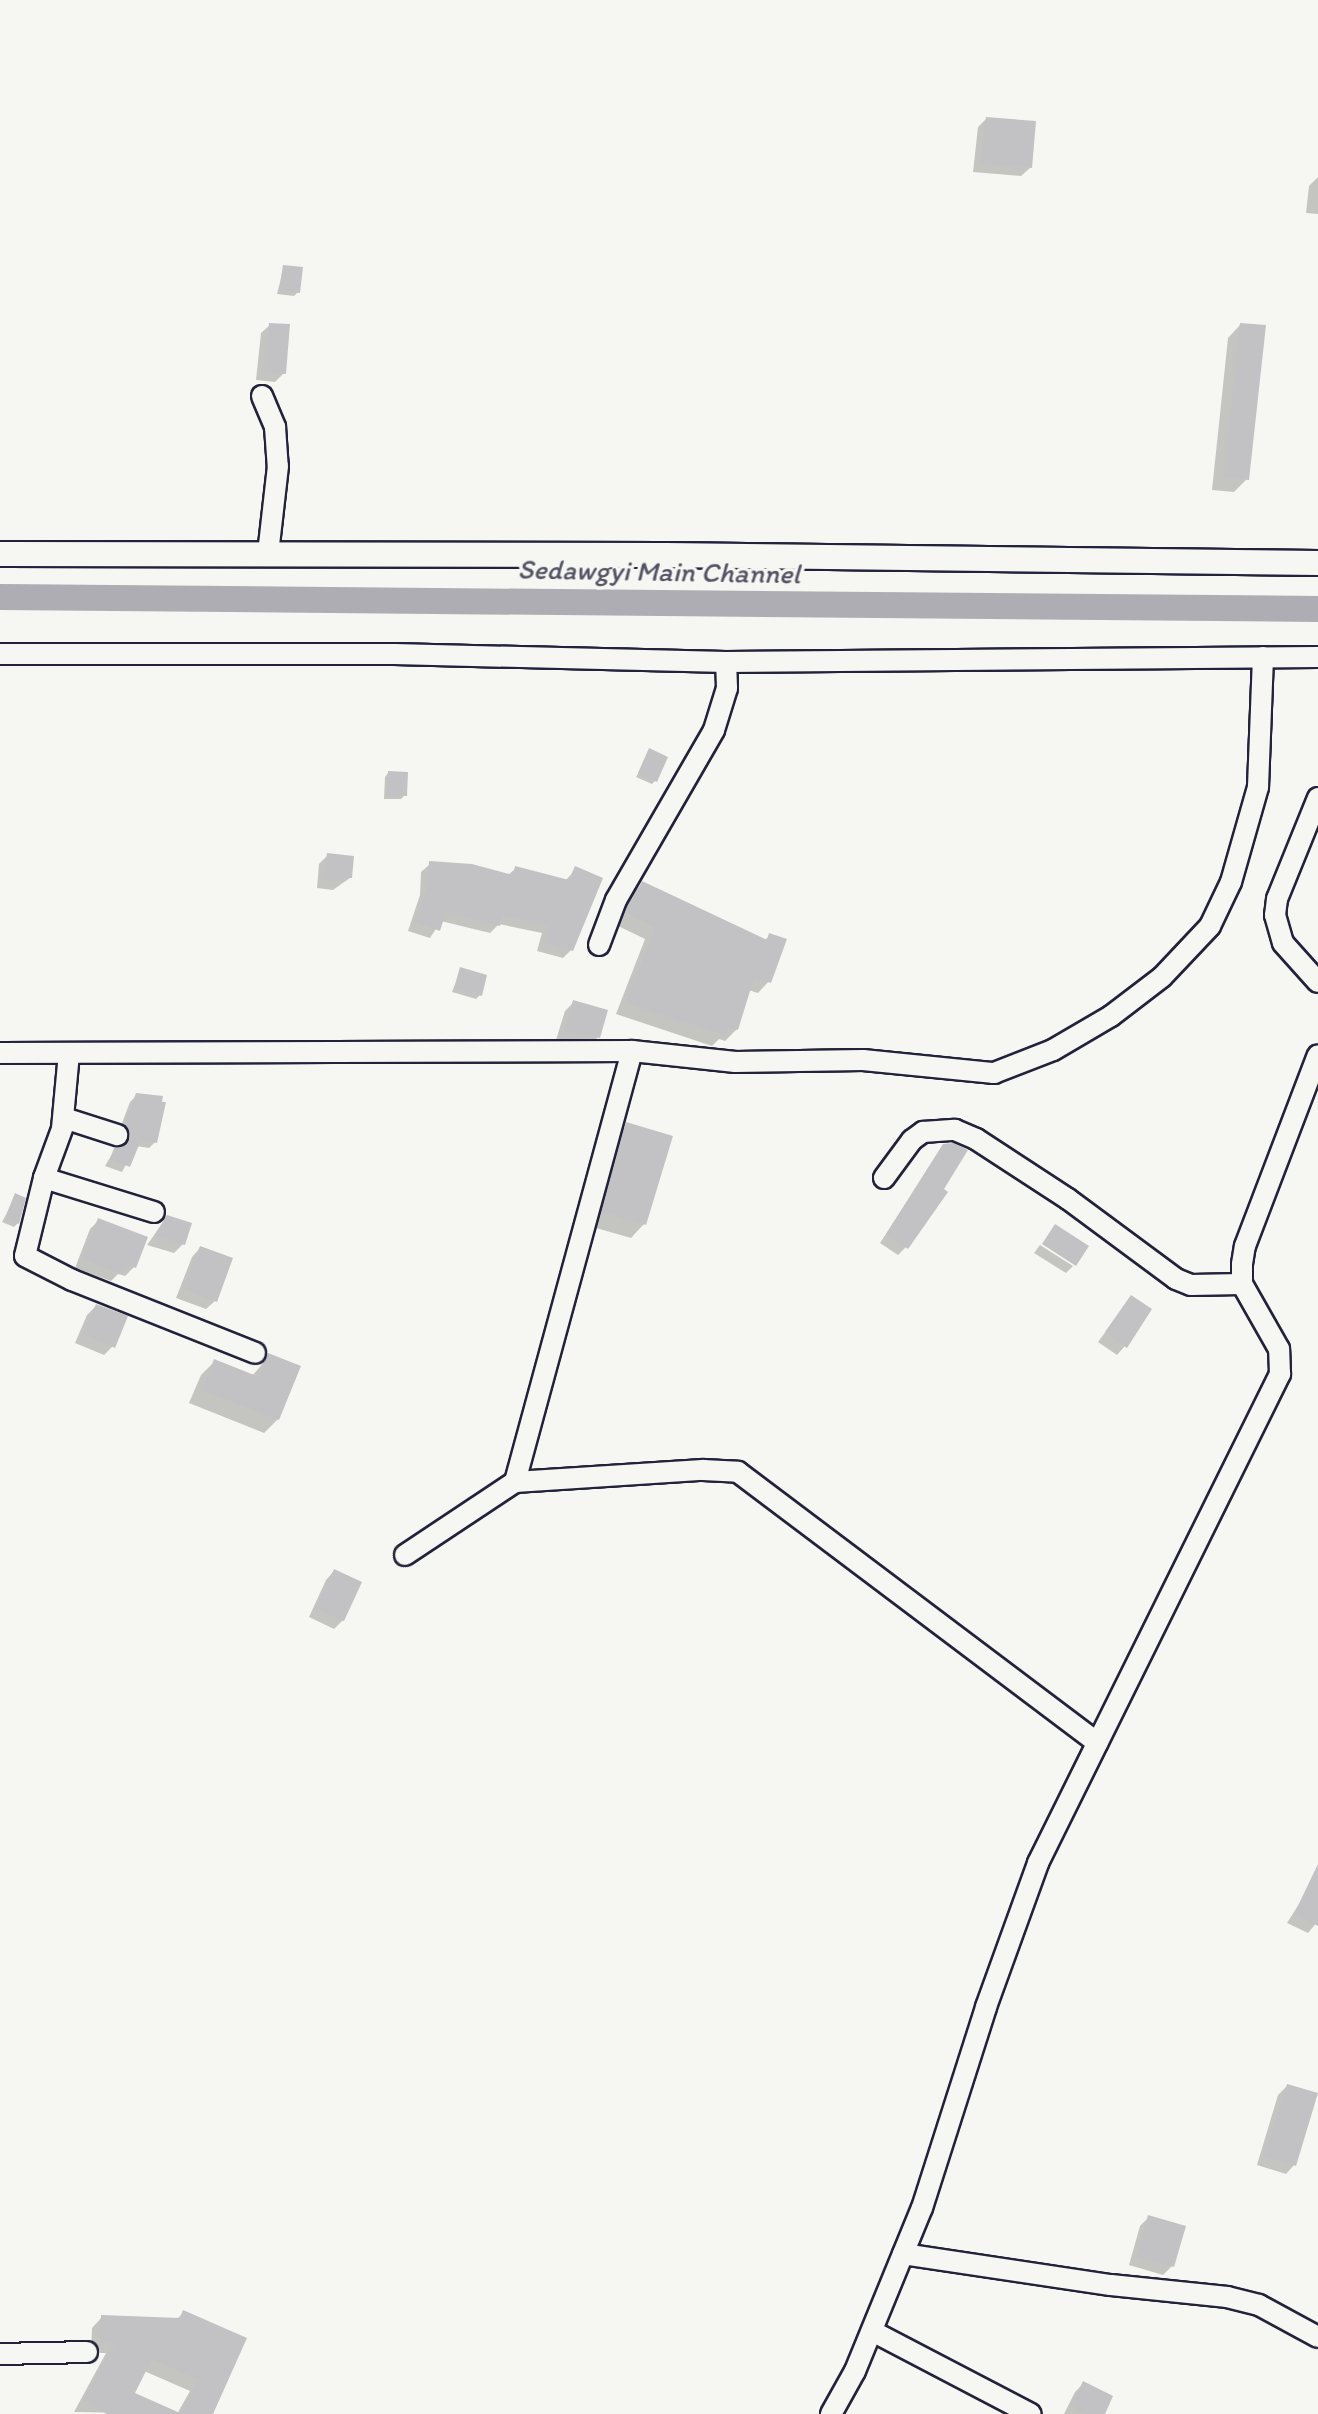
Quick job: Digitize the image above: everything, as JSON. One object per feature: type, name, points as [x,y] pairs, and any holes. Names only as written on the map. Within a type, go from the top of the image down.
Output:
[{"type":"street","points":[[262,396],[275,427],[278,466],[268,554]]},
{"type":"street","points":[[0,554],[1318,563]]},
{"type":"street","points":[[0,654],[394,654],[726,662],[1318,657]]},
{"type":"street","points":[[0,1053],[632,1051],[735,1062],[863,1060],[994,1073],[1053,1050],[1111,1016],[1162,977],[1210,926],[1231,882],[1258,787],[1263,657]]},
{"type":"street","points":[[599,945],[616,900],[714,730],[727,688],[726,662]]},
{"type":"street","points":[[1318,798],[1277,899],[1275,915],[1283,943],[1318,982]]},
{"type":"street","points":[[515,1482],[632,1051]]},
{"type":"street","points":[[69,1053],[64,1118],[44,1178],[25,1256],[72,1280],[255,1353]]},
{"type":"street","points":[[831,2414],[872,2331],[922,2208],[1009,1939],[1038,1863],[1280,1374],[1279,1349],[1242,1284],[1245,1246],[1318,1055]]},
{"type":"street","points":[[64,1118],[117,1135]]},
{"type":"street","points":[[884,1178],[912,1140],[923,1132],[955,1130],[976,1139],[1068,1199],[1176,1279],[1191,1285],[1242,1284]]},
{"type":"street","points":[[44,1178],[154,1212]]},
{"type":"street","points":[[405,1555],[515,1482],[703,1470],[738,1472],[1097,1743]]},
{"type":"street","points":[[903,2254],[1111,2285],[1227,2297],[1259,2305],[1318,2337]]},
{"type":"street","points":[[872,2331],[1031,2414]]},
{"type":"street","points":[[0,2354],[87,2352]]},
{"type":"building","points":[[986,117],[1036,121],[1032,168],[981,164]]},
{"type":"building","points":[[283,265],[303,267],[300,293],[279,290]]},
{"type":"building","points":[[269,323],[290,324],[286,374],[264,372]]},
{"type":"building","points":[[1240,323],[1266,325],[1249,480],[1224,478]]},
{"type":"building","points":[[649,748],[668,757],[657,782],[638,773]]},
{"type":"building","points":[[388,771],[408,772],[407,796],[387,796]]},
{"type":"building","points":[[327,853],[354,856],[352,878],[344,878],[344,882],[324,880]]},
{"type":"building","points":[[429,861],[472,864],[513,875],[515,866],[569,880],[575,866],[603,878],[573,951],[544,943],[549,925],[503,916],[500,926],[446,912],[440,931],[415,922],[428,885]]},
{"type":"building","points":[[642,881],[767,940],[769,933],[787,939],[771,983],[754,978],[738,1030],[728,1027],[725,1035],[626,1003],[655,927],[626,913]]},
{"type":"building","points":[[460,967],[487,975],[482,996],[454,988]]},
{"type":"building","points":[[573,1000],[608,1010],[600,1038],[564,1031]]},
{"type":"building","points":[[136,1093],[163,1096],[162,1102],[166,1102],[157,1143],[141,1140],[130,1167],[110,1159],[114,1148],[125,1145],[129,1140],[124,1124]]},
{"type":"building","points":[[626,1122],[673,1136],[646,1225],[602,1212]]},
{"type":"building","points":[[953,1143],[968,1150],[944,1189],[948,1192],[908,1249],[886,1234],[943,1144]]},
{"type":"building","points":[[15,1193],[26,1198],[19,1224],[5,1218]]},
{"type":"building","points":[[167,1215],[192,1223],[185,1245],[154,1236]]},
{"type":"building","points":[[98,1218],[148,1237],[136,1268],[125,1264],[121,1274],[82,1259]]},
{"type":"building","points":[[1055,1224],[1089,1246],[1076,1266],[1042,1244]]},
{"type":"building","points":[[200,1246],[233,1258],[217,1302],[183,1289]]},
{"type":"building","points":[[1131,1295],[1152,1309],[1127,1348],[1105,1332]]},
{"type":"building","points":[[96,1304],[128,1316],[115,1348],[83,1334]]},
{"type":"building","points":[[268,1353],[301,1366],[279,1420],[202,1390],[214,1359],[259,1377]]},
{"type":"building","points":[[334,1569],[362,1582],[344,1621],[316,1608]]},
{"type":"building","points":[[1318,1864],[1318,1926],[1294,1914]]},
{"type":"building","points":[[1287,2084],[1318,2093],[1296,2166],[1264,2156]]},
{"type":"building","points":[[1148,2215],[1186,2226],[1174,2267],[1136,2256]]},
{"type":"building","points":[[183,2310],[247,2338],[213,2414],[107,2414],[83,2400],[115,2343],[100,2343],[101,2315],[180,2318]],"holes":[[[152,2359],[199,2380],[180,2413],[135,2393]]]},
{"type":"building","points":[[1083,2381],[1113,2396],[1105,2414],[1087,2414],[1071,2406]]},
{"type":"waterway","name":"Sedawgyi Main Channel","points":[[0,597],[1318,609]]}]
